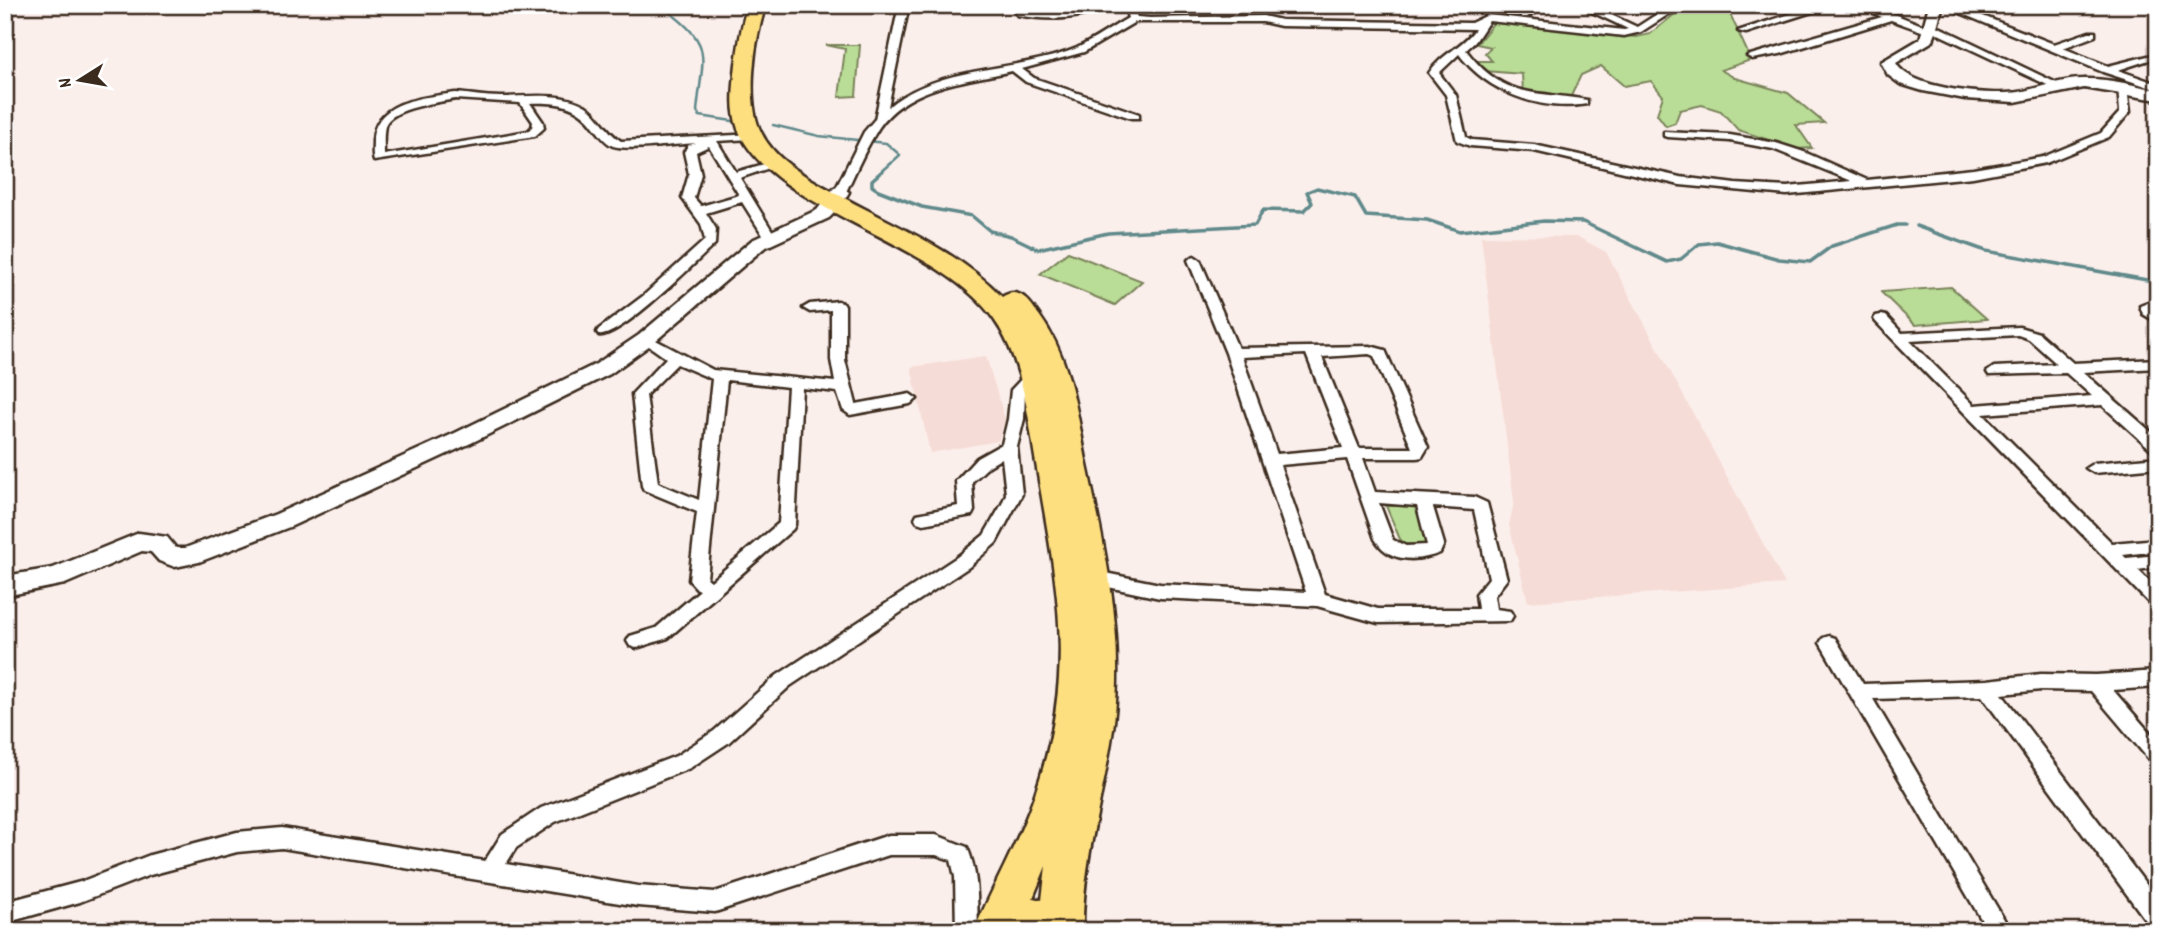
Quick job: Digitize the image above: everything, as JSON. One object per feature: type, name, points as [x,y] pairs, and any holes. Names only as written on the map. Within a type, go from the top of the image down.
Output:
[{"type":"highway","points":[[757,5],[749,34],[742,93],[744,119],[751,136],[775,164],[984,272],[1026,314],[1042,340],[1054,375],[1095,578],[1100,635],[1096,721],[1065,862],[1061,931]]},
{"type":"highway","points":[[768,5],[756,79],[757,109],[762,127],[771,143],[787,159],[838,197],[968,278],[1004,316],[1016,337],[1038,397],[1069,565],[1079,658],[1069,744],[1050,807],[986,930]]},
{"type":"highway","points":[[986,930],[1023,916],[1037,916],[1051,922],[1061,931]]},
{"type":"main road","points":[[1933,20],[1926,41],[1888,62],[1892,72],[1910,83],[1966,94],[2015,97],[2083,83],[2158,95]]},
{"type":"street","points":[[880,119],[904,5]]},
{"type":"street","points":[[1017,5],[1020,13],[1048,16],[1101,5]]},
{"type":"street","points":[[1118,5],[1129,10],[1133,19]]},
{"type":"street","points":[[1199,5],[1207,21]]},
{"type":"street","points":[[1258,5],[1263,19]]},
{"type":"street","points":[[1524,15],[1542,5]]},
{"type":"street","points":[[1601,13],[1615,5]]},
{"type":"street","points":[[5,586],[56,577],[139,542],[158,543],[164,553],[183,558],[243,537],[555,394],[603,369],[646,339],[745,253],[770,237],[816,218],[838,197],[862,146],[880,119],[909,95],[922,89],[1080,50],[1133,19],[1263,19],[1281,23],[1473,26],[1488,18],[1624,33],[1639,30],[1678,5]]},
{"type":"street","points":[[1743,31],[1829,5]]},
{"type":"street","points":[[1862,5],[1891,17],[1933,20],[2060,87]]},
{"type":"street","points":[[1933,20],[1946,5],[2107,70],[2158,87]]},
{"type":"street","points":[[1563,20],[1585,6],[1639,30]]},
{"type":"street","points":[[1752,56],[1776,52],[1891,17]]},
{"type":"street","points":[[1482,23],[1479,32],[1461,50],[1438,66],[1434,73],[1451,95],[1461,139],[1470,143],[1534,148],[1680,181],[1748,190],[1787,191],[1887,183],[2012,168],[2076,149],[2105,135],[2124,112],[2122,88]]},
{"type":"street","points":[[2053,48],[2092,34]]},
{"type":"street","points":[[1461,50],[1472,67],[1493,83],[1518,94],[1545,100],[1583,102]]},
{"type":"street","points":[[2107,70],[2148,57]]},
{"type":"street","points":[[1014,68],[1030,80],[1135,116]]},
{"type":"street","points":[[2140,82],[2158,80]]},
{"type":"street","points":[[523,100],[538,122],[538,128],[531,134],[378,159],[379,127],[383,119],[403,106],[443,97],[552,99],[579,107],[592,117],[610,141],[619,144],[751,136]]},
{"type":"street","points":[[1668,134],[1713,136],[1771,146],[1804,156],[1849,177],[1887,183]]},
{"type":"street","points":[[711,140],[770,237]]},
{"type":"street","points":[[604,332],[648,299],[711,241],[712,234],[688,198],[695,173],[690,152],[711,140]]},
{"type":"street","points":[[733,176],[775,164]]},
{"type":"street","points":[[699,211],[746,197]]},
{"type":"street","points":[[1194,260],[1233,353],[1317,599]]},
{"type":"street","points":[[2158,303],[2147,306],[2148,311],[2158,319]]},
{"type":"street","points":[[810,308],[838,305],[838,360],[850,410],[910,399]]},
{"type":"street","points":[[1881,319],[2158,601]]},
{"type":"street","points":[[1899,338],[2019,331],[2034,336],[2072,367],[2158,447]]},
{"type":"street","points":[[646,339],[675,358],[710,374],[843,388]]},
{"type":"street","points":[[1233,353],[1370,350],[1380,353],[1420,447],[1416,453],[1353,453],[1270,460]]},
{"type":"street","points":[[1312,351],[1385,543],[1394,550],[1427,552],[1435,546],[1423,499]]},
{"type":"street","points":[[675,358],[639,394],[650,486],[705,509]]},
{"type":"street","points":[[1994,372],[2158,363]]},
{"type":"street","points":[[711,591],[698,580],[720,375]]},
{"type":"street","points":[[490,872],[509,841],[548,814],[683,762],[721,737],[783,681],[963,562],[990,539],[1014,494],[1009,447],[1016,419],[1018,390],[1032,376]]},
{"type":"street","points":[[636,641],[662,633],[787,525],[795,384]]},
{"type":"street","points":[[1970,410],[2108,400]]},
{"type":"street","points":[[923,518],[966,511],[964,481],[983,462],[1009,447]]},
{"type":"street","points":[[2094,468],[2158,462]]},
{"type":"street","points":[[1095,578],[1160,591],[1317,599],[1378,616],[1496,616],[1485,594],[1498,579],[1481,507],[1474,503],[1367,498]]},
{"type":"street","points":[[2108,550],[2158,545]]},
{"type":"street","points":[[2123,565],[2158,561]]},
{"type":"street","points":[[1829,643],[2000,931]]},
{"type":"street","points":[[1858,692],[2158,679]]},
{"type":"street","points":[[2096,683],[2158,756]]},
{"type":"street","points":[[1987,688],[2158,918]]},
{"type":"street","points":[[5,913],[80,892],[150,865],[237,842],[282,838],[638,896],[715,902],[889,845],[936,845],[960,854],[986,930]]},
{"type":"shaded area","points":[[1481,236],[1578,237],[1606,252],[1785,584],[1528,602],[1509,525],[1514,502]]},
{"type":"shaded area","points":[[986,356],[1005,419],[998,441],[930,453],[911,367]]},
{"type":"green space","points":[[1686,5],[1726,5],[1751,60],[1721,70],[1735,78],[1788,93],[1824,123],[1796,125],[1812,148],[1797,149],[1738,130],[1721,111],[1702,105],[1680,110],[1675,123],[1666,126],[1657,114],[1663,96],[1651,81],[1624,86],[1601,66],[1581,75],[1571,96],[1552,98],[1523,92],[1522,74],[1484,71],[1476,61],[1492,61],[1485,53],[1491,47],[1477,44],[1495,21],[1636,37],[1650,34]]},
{"type":"green space","points":[[826,45],[860,45],[856,96],[839,97],[845,49]]},
{"type":"green space","points":[[1068,252],[1142,281],[1115,305],[1040,274]]},
{"type":"green space","points":[[1951,287],[1987,319],[1915,325],[1881,292]]},
{"type":"green space","points":[[1386,506],[1416,506],[1428,545],[1402,544]]},
{"type":"waterway","points":[[660,5],[690,30],[701,51],[697,111],[700,116],[739,122]]},
{"type":"waterway","points":[[773,125],[819,136],[886,143],[900,155],[889,165]]},
{"type":"waterway","points":[[891,163],[872,180],[872,186],[878,190],[922,207],[972,216],[990,231],[1011,236],[1038,249],[1108,233],[1255,225],[1263,210],[1304,211],[1312,203],[1307,192],[1317,188],[1355,197],[1366,216],[1427,220],[1460,231],[1544,221],[1583,222],[1667,262],[1681,259],[1699,244],[1717,242],[1779,259],[1810,262],[1832,246],[1897,225],[1905,225]]},
{"type":"waterway","points":[[1916,226],[1986,251],[2158,282]]}]
